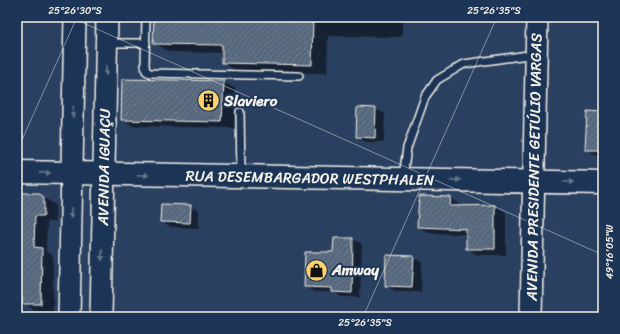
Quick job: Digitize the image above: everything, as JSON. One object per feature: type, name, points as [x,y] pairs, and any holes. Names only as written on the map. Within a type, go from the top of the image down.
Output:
[{"type":"main road","points":[[69,317],[75,17]]},
{"type":"main road","points":[[80,17],[107,43]]},
{"type":"main road","name":"AVENIDA IGUAÇU","points":[[101,317],[107,17]]},
{"type":"main road","name":"AVENIDA PRESIDENTE GETÚLIO VARGAS","points":[[530,317],[537,17]]},
{"type":"main road","name":"RUA DESEMBARGADOR WESTPHALEN","points":[[17,172],[603,183]]},
{"type":"lane","points":[[146,17],[146,71],[150,73],[299,76]]},
{"type":"lane","points":[[107,43],[146,43]]},
{"type":"lane","points":[[403,179],[407,148],[425,97],[437,80],[464,64],[536,54]]},
{"type":"lane","points":[[240,112],[241,176]]},
{"type":"building","points":[[154,17],[313,17],[312,65],[222,63],[222,45],[153,44]]},
{"type":"building","points":[[122,79],[224,81],[222,122],[121,120]]},
{"type":"building","points":[[357,107],[376,108],[375,138],[356,137]]},
{"type":"building","points":[[587,111],[603,112],[603,150],[585,150]]},
{"type":"building","points":[[17,193],[38,193],[44,197],[44,216],[35,216],[34,247],[42,248],[41,304],[22,304],[22,297],[17,297]]},
{"type":"building","points":[[419,196],[451,197],[450,206],[495,205],[495,249],[466,249],[466,229],[417,227]]},
{"type":"building","points":[[161,204],[191,205],[190,223],[160,222]]},
{"type":"building","points":[[334,238],[353,238],[352,293],[332,292],[332,288],[304,287],[305,252],[333,252]]},
{"type":"building","points":[[386,255],[414,256],[412,287],[385,286]]},
{"type":"place","name":"Slaviero","points":[[209,101]]},
{"type":"place","name":"Amway","points":[[316,270]]}]
